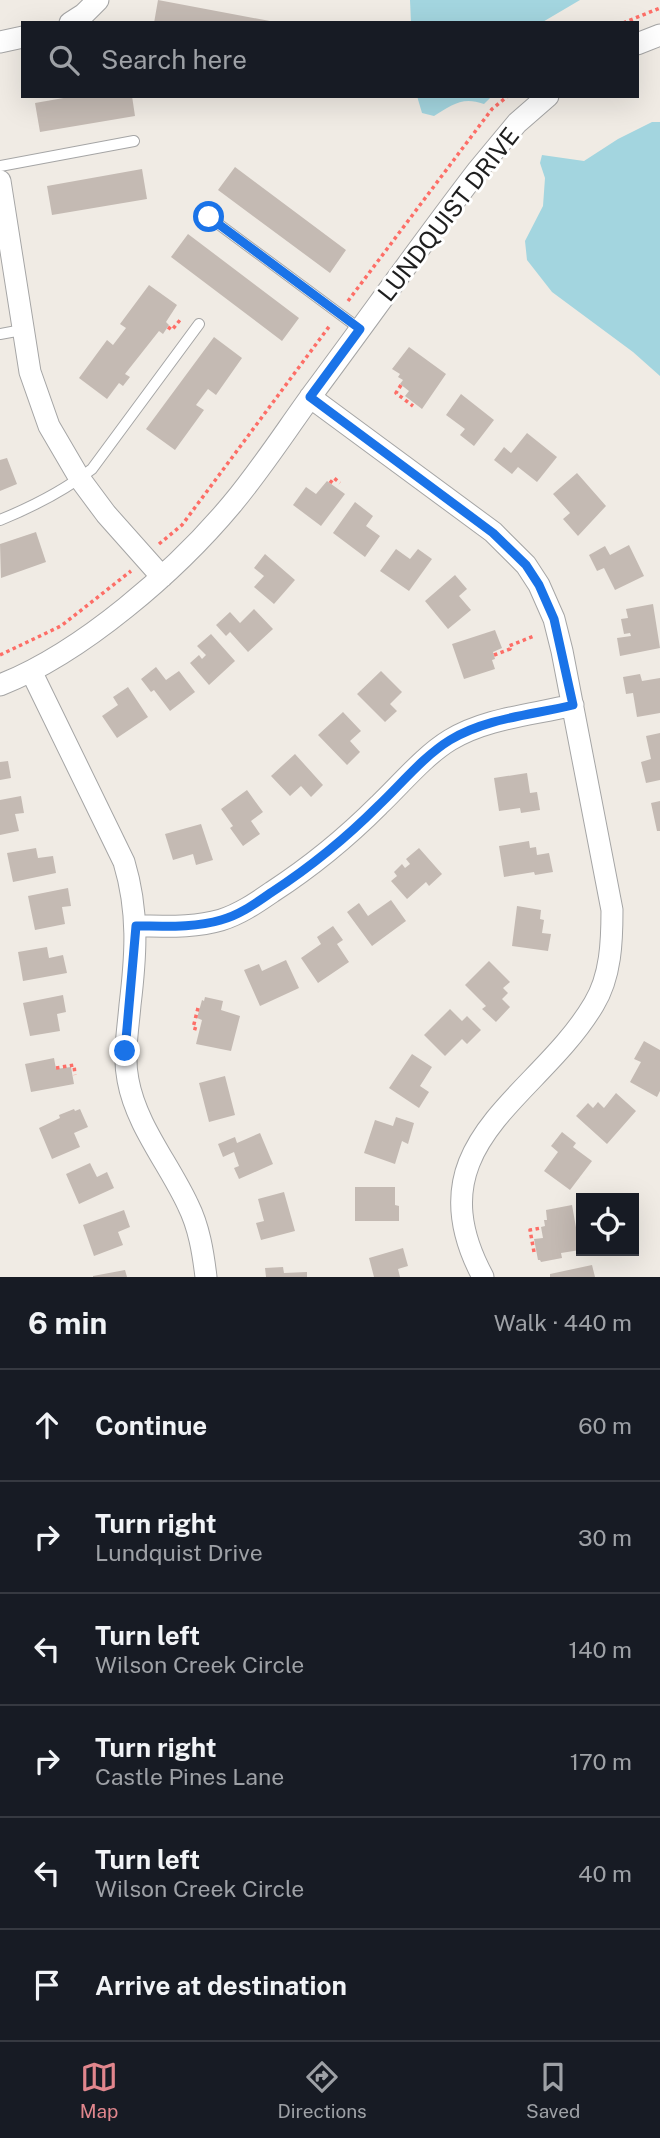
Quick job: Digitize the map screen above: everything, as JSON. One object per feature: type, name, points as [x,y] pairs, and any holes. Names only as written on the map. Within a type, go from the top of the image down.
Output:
[{"type":"street","points":[[73,21],[98,0]]},
{"type":"street","points":[[639,43],[660,35]]},
{"type":"street","points":[[0,42],[21,37]]},
{"type":"street","name":"LUNDQUIST DRIVE","points":[[0,685],[31,671],[85,639],[162,577],[232,504],[478,170],[517,123],[546,98]]},
{"type":"street","points":[[0,181],[22,330],[39,401],[48,426],[106,514],[162,577]]},
{"type":"street","points":[[310,397],[493,533],[526,565],[539,585],[554,619],[573,705],[612,910],[610,954],[596,1002],[571,1038],[494,1119],[471,1158],[464,1188],[463,1217],[471,1254],[483,1277]]},
{"type":"street","points":[[31,671],[124,862],[132,888],[136,926],[125,1051],[128,1082],[136,1107],[189,1206],[200,1236],[206,1277]]},
{"type":"street","points":[[136,926],[205,923],[239,913],[330,851],[449,741],[492,723],[573,705]]},
{"type":"lane","points":[[0,166],[134,141]]},
{"type":"lane","points":[[209,217],[360,329]]},
{"type":"lane","points":[[0,520],[21,511],[92,469],[199,324]]},
{"type":"lane","points":[[0,334],[22,330]]},
{"type":"path","points":[[628,21],[660,8]]},
{"type":"path","points":[[167,327],[172,330],[180,320]]},
{"type":"path","points":[[401,385],[396,393],[413,406]]},
{"type":"path","points":[[330,483],[334,478],[340,483]]},
{"type":"path","points":[[0,655],[61,626],[134,568]]},
{"type":"path","points":[[494,655],[534,636]]},
{"type":"path","points":[[198,1008],[193,1028],[200,1030]]},
{"type":"path","points":[[56,1068],[74,1065],[75,1075]]},
{"type":"path","points":[[534,1252],[530,1230],[541,1228]]},
{"type":"water","points":[[410,0],[580,0],[544,21],[411,21]]},
{"type":"water","points":[[418,98],[490,98],[484,104],[463,101],[434,116],[422,113]]},
{"type":"water","points":[[652,122],[660,122],[660,376],[633,352],[552,292],[527,260],[525,241],[543,206],[545,178],[540,163],[542,155],[584,161],[618,139]]},
{"type":"building","points":[[158,0],[270,21],[154,21]]},
{"type":"building","points":[[64,98],[132,98],[135,116],[40,132],[35,103]]},
{"type":"building","points":[[235,167],[346,250],[330,273],[218,190]]},
{"type":"building","points":[[142,169],[147,199],[52,215],[47,186]]},
{"type":"building","points":[[188,234],[299,318],[282,341],[171,257]]},
{"type":"building","points":[[149,285],[177,305],[166,322],[169,325],[163,334],[159,331],[125,374],[130,377],[123,386],[119,383],[107,399],[79,378],[107,340],[113,345],[126,328],[120,324]]},
{"type":"building","points":[[214,337],[242,358],[216,395],[208,389],[196,405],[204,410],[175,450],[146,429]]},
{"type":"building","points":[[409,347],[446,374],[422,409],[405,396],[409,391],[400,384],[403,380],[398,377],[400,374],[392,369]]},
{"type":"building","points":[[461,394],[494,420],[474,446],[460,435],[465,429],[446,415]]},
{"type":"building","points":[[527,433],[557,457],[537,482],[518,467],[512,474],[494,460],[504,447],[511,453]]},
{"type":"building","points":[[7,458],[17,484],[0,491],[0,460]]},
{"type":"building","points":[[577,473],[606,506],[578,536],[563,519],[570,513],[553,494]]},
{"type":"building","points":[[327,481],[345,494],[321,526],[293,505],[306,487],[316,494]]},
{"type":"building","points":[[355,502],[373,516],[366,526],[380,536],[365,557],[333,533]]},
{"type":"building","points":[[36,532],[46,562],[1,578],[0,544]]},
{"type":"building","points":[[629,545],[644,576],[615,590],[604,568],[597,571],[589,555],[605,546],[610,555]]},
{"type":"building","points":[[396,549],[410,559],[418,549],[432,559],[409,591],[380,571]]},
{"type":"building","points":[[265,554],[295,580],[274,604],[254,587],[264,576],[254,568]]},
{"type":"building","points":[[455,575],[467,589],[459,596],[471,610],[448,629],[425,601]]},
{"type":"building","points":[[653,604],[660,648],[620,656],[617,638],[631,636],[630,633],[624,634],[621,619],[628,618],[626,609]]},
{"type":"building","points":[[254,609],[273,629],[248,652],[230,632],[226,636],[216,625],[230,612],[240,623]]},
{"type":"building","points":[[495,630],[502,648],[493,652],[495,669],[464,679],[452,644]]},
{"type":"building","points":[[211,634],[235,661],[209,685],[190,663],[199,655],[202,659],[206,655],[197,646]]},
{"type":"building","points":[[156,667],[166,680],[179,671],[195,692],[170,711],[154,690],[151,692],[141,679]]},
{"type":"building","points":[[381,671],[402,692],[390,704],[397,711],[385,722],[357,694]]},
{"type":"building","points":[[640,674],[642,681],[660,678],[660,713],[637,717],[633,693],[626,694],[623,677]]},
{"type":"building","points":[[128,687],[148,717],[117,738],[102,716],[118,705],[113,697]]},
{"type":"building","points":[[343,712],[361,731],[350,741],[360,752],[347,765],[318,735]]},
{"type":"building","points":[[660,733],[660,780],[646,783],[641,762],[651,759],[646,736]]},
{"type":"building","points":[[295,754],[323,785],[311,797],[301,786],[290,796],[271,776]]},
{"type":"building","points":[[8,761],[11,778],[0,780],[0,762]]},
{"type":"building","points":[[527,773],[530,793],[537,792],[540,810],[521,813],[520,808],[499,811],[494,778]]},
{"type":"building","points":[[247,790],[263,812],[251,821],[260,834],[243,846],[221,809]]},
{"type":"building","points":[[21,796],[24,813],[15,814],[19,831],[0,835],[0,800]]},
{"type":"building","points":[[660,801],[660,831],[657,831],[651,803]]},
{"type":"building","points":[[201,824],[213,860],[196,865],[193,854],[173,860],[165,834]]},
{"type":"building","points":[[529,841],[530,848],[536,847],[537,855],[549,853],[553,872],[504,877],[499,846]]},
{"type":"building","points":[[36,848],[38,858],[53,856],[56,873],[13,882],[7,853]]},
{"type":"building","points":[[419,848],[442,874],[429,886],[426,882],[407,899],[391,881],[397,876],[394,872],[402,864],[405,868],[410,864],[406,859]]},
{"type":"building","points":[[68,888],[71,906],[62,907],[65,924],[35,930],[28,896]]},
{"type":"building","points":[[391,900],[406,921],[372,946],[347,912],[359,903],[368,916]]},
{"type":"building","points":[[517,906],[541,910],[540,919],[544,920],[542,933],[551,934],[548,951],[512,946]]},
{"type":"building","points":[[333,926],[343,940],[337,944],[349,962],[318,983],[301,958],[321,944],[317,937]]},
{"type":"building","points":[[47,947],[49,958],[63,955],[67,973],[23,981],[18,952]]},
{"type":"building","points":[[286,960],[299,988],[260,1006],[244,970],[259,964],[262,971]]},
{"type":"building","points":[[489,961],[510,982],[503,988],[508,993],[502,999],[510,1007],[496,1022],[482,1009],[486,1006],[465,985]]},
{"type":"building","points":[[63,995],[66,1012],[57,1014],[60,1031],[30,1036],[23,1003]]},
{"type":"building","points":[[205,997],[223,1001],[221,1010],[240,1016],[231,1051],[196,1044],[202,1020],[197,1018]]},
{"type":"building","points":[[450,1009],[462,1021],[467,1016],[481,1030],[467,1044],[462,1039],[445,1056],[424,1035]]},
{"type":"building","points":[[644,1041],[660,1050],[660,1091],[657,1097],[630,1082],[641,1062],[634,1059]]},
{"type":"building","points":[[412,1054],[432,1067],[420,1086],[429,1092],[419,1108],[389,1088]]},
{"type":"building","points":[[54,1058],[56,1069],[71,1067],[74,1084],[31,1092],[25,1064]]},
{"type":"building","points":[[225,1076],[235,1115],[209,1122],[199,1083]]},
{"type":"building","points":[[616,1093],[636,1111],[607,1144],[576,1116],[588,1103],[593,1108],[598,1102],[604,1108]]},
{"type":"building","points":[[74,1109],[80,1109],[88,1127],[74,1133],[80,1147],[52,1159],[39,1128]]},
{"type":"building","points":[[396,1117],[414,1123],[408,1144],[402,1141],[395,1164],[364,1153],[375,1120],[393,1126]]},
{"type":"building","points":[[562,1132],[576,1143],[573,1147],[592,1161],[570,1190],[544,1171],[558,1152],[551,1146]]},
{"type":"building","points":[[260,1133],[273,1164],[239,1179],[234,1168],[239,1166],[234,1152],[223,1157],[218,1144],[235,1137],[237,1143]]},
{"type":"building","points":[[90,1163],[97,1177],[107,1172],[114,1188],[79,1204],[66,1174]]},
{"type":"building","points":[[355,1187],[395,1187],[395,1205],[399,1206],[399,1221],[355,1221]]},
{"type":"building","points":[[284,1192],[295,1231],[261,1240],[256,1223],[264,1221],[258,1199]]},
{"type":"building","points":[[572,1205],[576,1251],[561,1253],[562,1258],[541,1262],[538,1260],[534,1239],[543,1238],[541,1227],[545,1226],[544,1220],[547,1220],[546,1210]]},
{"type":"building","points":[[124,1210],[130,1227],[118,1232],[123,1245],[94,1256],[83,1225]]},
{"type":"building","points":[[403,1248],[408,1266],[398,1269],[400,1277],[374,1277],[369,1258]]},
{"type":"building","points":[[592,1265],[595,1277],[550,1277],[550,1274]]},
{"type":"building","points":[[283,1267],[284,1273],[307,1272],[307,1277],[266,1277],[265,1268]]},
{"type":"building","points":[[125,1270],[127,1277],[93,1277],[93,1276]]},
{"type":"route","points":[[125,1051],[136,926],[205,923],[239,913],[295,877],[340,843],[449,741],[492,723],[573,705],[554,619],[547,600],[526,565],[493,533],[310,397],[360,329],[209,217]]}]
